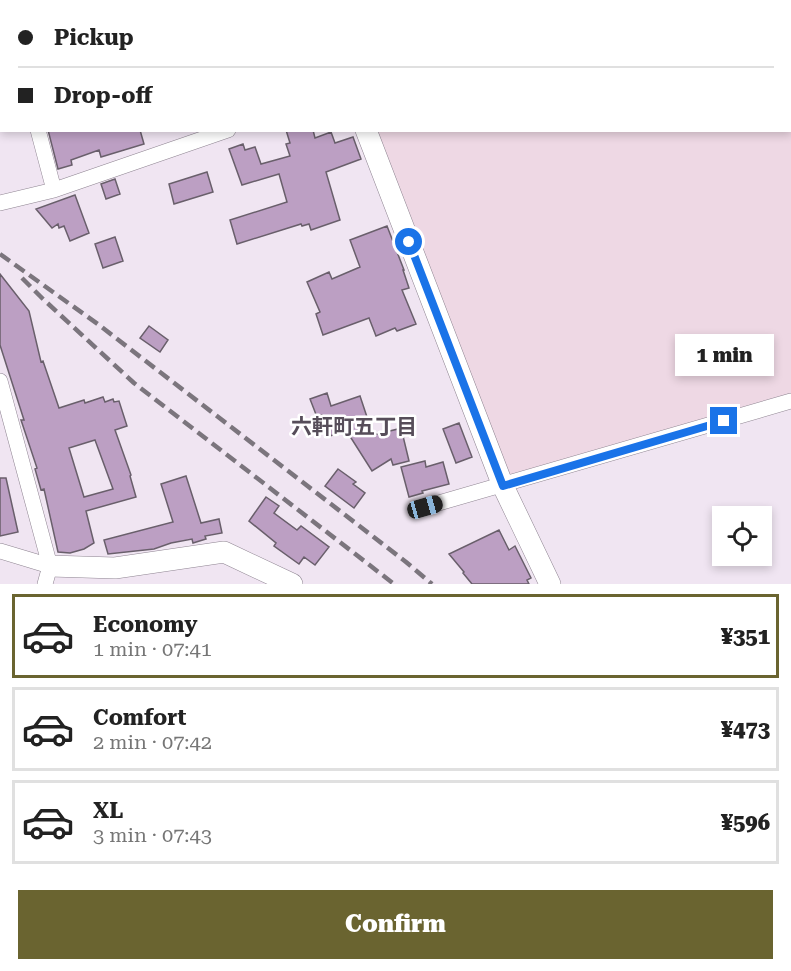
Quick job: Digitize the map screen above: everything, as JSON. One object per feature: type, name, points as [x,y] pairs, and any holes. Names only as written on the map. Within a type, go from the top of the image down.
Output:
[{"type":"street","points":[[39,132],[54,190]]},
{"type":"street","points":[[0,203],[54,190],[202,135],[218,132]]},
{"type":"street","points":[[367,132],[503,486],[550,584]]},
{"type":"street","points":[[0,381],[47,575]]},
{"type":"street","points":[[425,507],[791,401]]},
{"type":"street","points":[[0,551],[47,575],[115,568],[224,552],[292,584]]},
{"type":"shaded area","points":[[366,132],[791,132],[791,401],[503,486]]},
{"type":"building","points":[[49,132],[141,132],[144,144],[101,157],[99,150],[71,160],[72,165],[58,169]]},
{"type":"building","points":[[287,132],[314,132],[315,138],[331,132],[335,143],[353,137],[361,159],[326,172],[340,220],[311,230],[309,224],[302,226],[301,224],[237,244],[230,220],[287,202],[279,174],[242,185],[229,149],[243,144],[245,150],[255,147],[261,164],[290,156],[286,144],[290,143]]},
{"type":"building","points":[[207,172],[213,192],[174,204],[169,184]]},
{"type":"building","points":[[115,179],[120,194],[106,199],[101,184]]},
{"type":"building","points":[[75,195],[89,233],[70,241],[64,226],[59,228],[58,224],[52,228],[36,209]]},
{"type":"building","points":[[387,226],[404,270],[409,288],[402,290],[416,324],[397,331],[395,328],[376,336],[369,318],[323,335],[316,314],[320,312],[307,282],[329,272],[332,279],[360,267],[350,240]]},
{"type":"building","points":[[115,237],[123,261],[103,268],[95,244]]},
{"type":"building","points":[[0,274],[29,311],[41,362],[43,361],[59,408],[103,397],[105,402],[113,399],[114,402],[119,401],[127,426],[115,430],[131,475],[136,497],[86,511],[94,543],[84,549],[70,553],[58,552],[44,489],[41,490],[35,469],[37,468],[21,420],[24,420],[0,345]],"holes":[[[95,440],[113,489],[84,497],[69,448]]]},
{"type":"building","points":[[149,326],[168,340],[160,352],[140,338]]},
{"type":"building","points":[[327,393],[331,406],[360,396],[373,435],[398,429],[400,436],[403,436],[409,461],[393,465],[391,459],[372,471],[346,430],[330,436],[322,415],[317,417],[310,399]]},
{"type":"building","points":[[459,423],[472,457],[456,463],[443,429]]},
{"type":"building","points":[[425,461],[426,467],[443,462],[449,484],[409,497],[401,467]]},
{"type":"building","points":[[338,469],[356,482],[353,484],[365,493],[354,508],[325,486]]},
{"type":"building","points":[[186,476],[201,523],[219,519],[222,533],[205,536],[206,539],[193,543],[192,539],[154,549],[108,554],[104,540],[173,522],[161,484]]},
{"type":"building","points":[[0,478],[6,478],[18,532],[0,536]]},
{"type":"building","points":[[266,497],[279,506],[274,513],[297,530],[301,526],[329,547],[315,565],[304,557],[299,564],[274,546],[276,543],[249,521]]},
{"type":"building","points":[[499,530],[509,550],[515,546],[531,578],[527,580],[529,584],[472,584],[449,554]]},
{"type":"railway","points":[[0,254],[99,325],[432,584]]},
{"type":"railway","points":[[22,278],[134,383],[394,584]]},
{"type":"district","name":"六軒町五丁目","points":[[354,427]]},
{"type":"route","points":[[409,242],[503,486],[724,421]]}]
